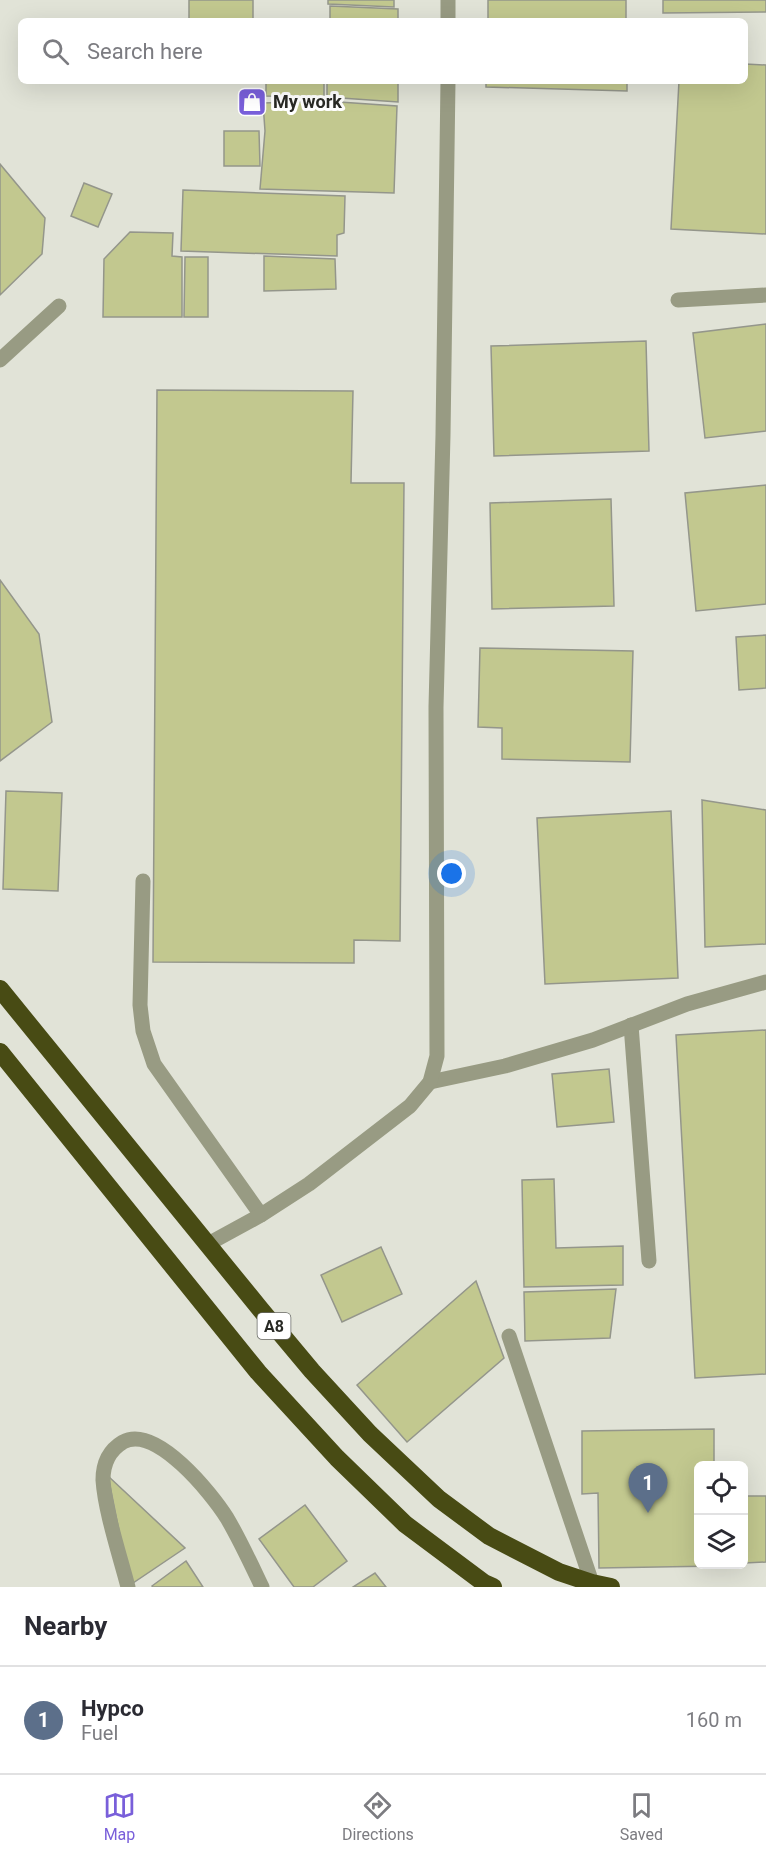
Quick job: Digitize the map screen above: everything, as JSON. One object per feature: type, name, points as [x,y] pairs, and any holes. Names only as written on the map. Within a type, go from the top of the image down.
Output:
[{"type":"highway","name":"A8","points":[[0,989],[312,1371],[370,1434],[439,1499],[489,1536],[559,1572],[611,1587]]},
{"type":"highway","name":"A8","points":[[0,1052],[258,1372],[338,1458],[405,1524],[485,1586]]},
{"type":"street","points":[[448,0],[448,18]]},
{"type":"street","points":[[208,1244],[261,1215],[309,1184],[410,1106],[430,1082],[437,1056],[436,707],[448,84]]},
{"type":"street","points":[[678,300],[766,295]]},
{"type":"street","points":[[0,360],[59,306]]},
{"type":"street","points":[[143,881],[140,1005],[144,1031],[154,1064],[261,1215]]},
{"type":"street","points":[[430,1082],[505,1066],[593,1040],[687,1004],[766,982]]},
{"type":"street","points":[[632,1025],[649,1261]]},
{"type":"street","points":[[509,1336],[592,1583]]},
{"type":"street","points":[[128,1587],[103,1481],[105,1462],[110,1453],[124,1441],[138,1440],[154,1444],[188,1468],[226,1517],[262,1587]]},
{"type":"building","points":[[189,0],[253,0],[253,18],[189,18]]},
{"type":"building","points":[[328,0],[394,0],[394,7],[328,4]]},
{"type":"building","points":[[488,0],[626,0],[626,18],[488,18]]},
{"type":"building","points":[[663,0],[766,0],[766,12],[663,13]]},
{"type":"building","points":[[330,6],[398,9],[398,18],[330,18]]},
{"type":"building","points":[[748,64],[766,65],[766,234],[671,229],[679,84],[748,84]]},
{"type":"building","points":[[266,84],[324,84],[324,97],[266,96]]},
{"type":"building","points":[[327,84],[398,84],[398,102],[327,97]]},
{"type":"building","points":[[486,84],[627,84],[627,91],[486,87]]},
{"type":"building","points":[[325,101],[397,106],[394,193],[260,189],[265,131],[263,103]]},
{"type":"building","points":[[224,131],[259,131],[260,166],[224,166]]},
{"type":"building","points":[[0,164],[45,218],[42,254],[0,295]]},
{"type":"building","points":[[84,183],[112,194],[98,227],[71,216]]},
{"type":"building","points":[[183,190],[345,196],[344,233],[337,235],[337,256],[181,251]]},
{"type":"building","points":[[130,232],[173,233],[172,256],[182,257],[182,317],[103,317],[104,259]]},
{"type":"building","points":[[264,256],[335,259],[336,289],[264,291]]},
{"type":"building","points":[[185,257],[208,257],[208,317],[184,317]]},
{"type":"building","points":[[766,324],[766,431],[705,438],[693,333]]},
{"type":"building","points":[[646,341],[649,451],[494,456],[491,346]]},
{"type":"building","points":[[157,390],[353,391],[351,483],[404,483],[400,941],[354,940],[354,963],[153,962]]},
{"type":"building","points":[[766,485],[766,604],[696,611],[685,493]]},
{"type":"building","points":[[611,499],[614,606],[492,609],[490,503]]},
{"type":"building","points":[[0,580],[39,634],[52,722],[0,761]]},
{"type":"building","points":[[766,635],[766,688],[739,690],[736,637]]},
{"type":"building","points":[[480,648],[633,651],[630,762],[502,759],[502,728],[478,727]]},
{"type":"building","points":[[6,791],[62,793],[58,891],[3,889]]},
{"type":"building","points":[[702,800],[766,810],[766,944],[705,947]]},
{"type":"building","points":[[671,811],[678,978],[545,984],[537,818]]},
{"type":"building","points":[[766,1030],[766,1374],[695,1378],[676,1035]]},
{"type":"building","points":[[609,1069],[614,1122],[557,1127],[552,1074]]},
{"type":"building","points":[[554,1179],[556,1248],[623,1246],[623,1285],[524,1287],[522,1180]]},
{"type":"building","points":[[381,1247],[402,1294],[342,1322],[321,1275]]},
{"type":"building","points":[[476,1281],[504,1358],[407,1442],[357,1385]]},
{"type":"building","points":[[616,1289],[610,1338],[525,1341],[524,1292]]},
{"type":"building","points":[[714,1429],[714,1461],[694,1461],[694,1566],[599,1568],[598,1493],[582,1494],[582,1431]]},
{"type":"building","points":[[108,1476],[185,1548],[130,1585]]},
{"type":"building","points":[[748,1496],[766,1496],[766,1562],[748,1563]]},
{"type":"building","points":[[305,1505],[347,1561],[313,1587],[294,1587],[259,1539]]},
{"type":"building","points":[[186,1561],[203,1587],[152,1586]]},
{"type":"building","points":[[375,1573],[386,1587],[353,1587]]},
{"type":"place","name":"My work","points":[[252,102]]},
{"type":"place","name":"Hypco","points":[[648,1513]]}]
